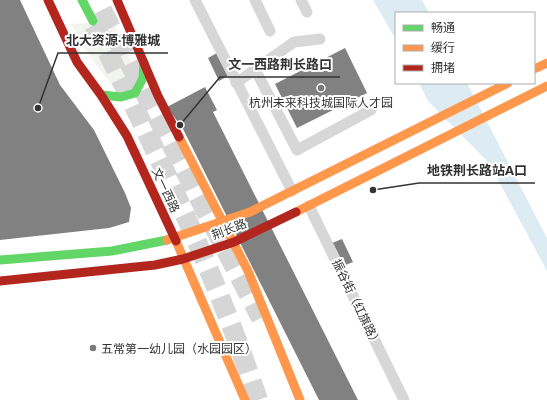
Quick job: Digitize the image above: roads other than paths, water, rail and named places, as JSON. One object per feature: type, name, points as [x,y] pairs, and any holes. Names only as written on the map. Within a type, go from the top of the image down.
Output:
[{"type":"main road","name":"文一西路","points":[[48,0],[77,62],[101,95],[127,136],[183,258],[245,400]]},
{"type":"main road","points":[[82,0],[93,21]]},
{"type":"main road","points":[[117,0],[158,96],[234,242],[278,340],[300,400]]},
{"type":"main road","points":[[101,95],[120,97],[135,93],[142,78],[144,63]]},
{"type":"main road","points":[[535,69],[547,63]]},
{"type":"main road","name":"荆长路","points":[[0,260],[36,255],[122,249],[174,238],[223,222],[250,212],[506,84]]},
{"type":"main road","name":"荆长路","points":[[0,281],[41,275],[128,269],[183,258],[234,242],[310,206],[547,86]]},
{"type":"street","points":[[195,0],[292,191]]},
{"type":"street","points":[[255,0],[270,31]]},
{"type":"street","points":[[301,0],[307,12]]},
{"type":"street","points":[[236,82],[294,42],[320,39]]},
{"type":"street","points":[[255,69],[297,150],[371,110]]},
{"type":"street","name":"振谷街（红旗路）","points":[[310,206],[404,400]]},
{"type":"tunnel","points":[[102,10],[261,318]]},
{"type":"tunnel","points":[[94,25],[183,210],[223,304],[258,400]]},
{"type":"place","name":"杭州未来科技城国际人才园","points":[[321,88]]},
{"type":"place","name":"北大资源·博雅城","points":[[38,108]]},
{"type":"place","name":"文一西路荆长路口","points":[[180,125]]},
{"type":"place","name":"地铁荆长路站A口","points":[[373,190]]},
{"type":"place","name":"五常第一幼儿园（水园园区）","points":[[93,348]]}]
